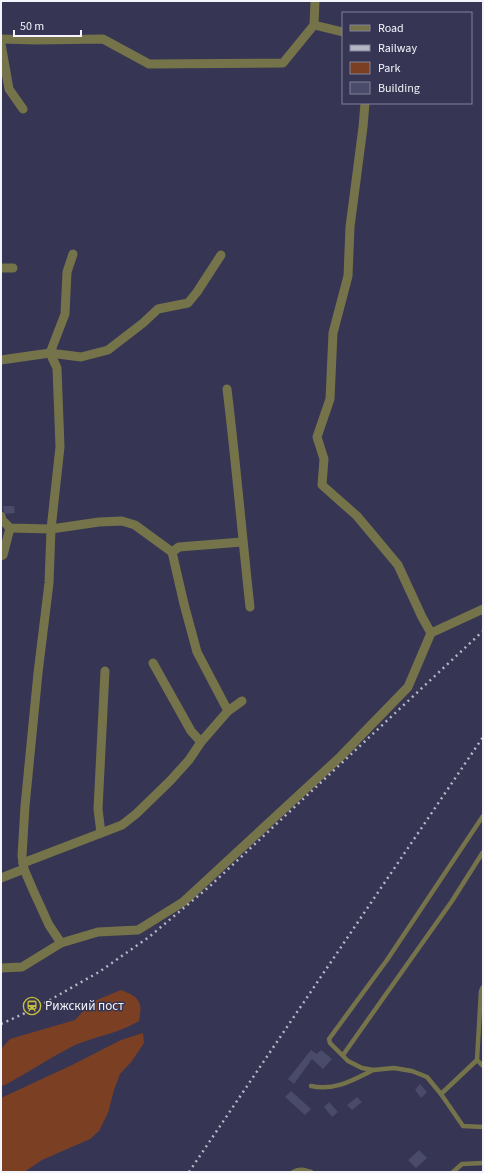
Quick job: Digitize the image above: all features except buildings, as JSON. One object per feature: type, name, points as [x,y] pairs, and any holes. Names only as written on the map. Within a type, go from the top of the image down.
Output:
[{"type":"street","points":[[1,39],[103,39],[149,64],[283,63],[314,25],[315,1]]},
{"type":"street","points":[[314,25],[342,32]]},
{"type":"street","points":[[1,44],[9,89],[23,109]]},
{"type":"street","points":[[364,104],[363,127],[350,226],[348,276],[333,334],[330,399],[317,436],[324,459],[322,485],[357,516],[398,565],[431,633]]},
{"type":"street","points":[[61,943],[49,925],[23,866],[22,856],[25,806],[48,583],[51,529],[60,447],[57,368],[50,353],[65,314],[67,272],[72,254]]},
{"type":"street","points":[[1,360],[50,353],[81,357],[108,350],[143,324],[158,310],[188,303],[222,255]]},
{"type":"street","points":[[1,268],[13,268]]},
{"type":"street","points":[[227,389],[235,450],[242,542],[250,607]]},
{"type":"street","points":[[1,516],[2,520],[10,528],[51,529],[99,522],[122,521],[135,525],[172,552],[197,652],[228,711]]},
{"type":"street","points":[[1,556],[3,556],[10,528]]},
{"type":"street","points":[[172,552],[179,546],[242,542]]},
{"type":"street","points":[[1,968],[22,966],[61,943],[98,932],[138,930],[183,902],[340,757],[408,687],[431,633],[483,608]]},
{"type":"street","points":[[153,663],[191,731],[201,742]]},
{"type":"street","points":[[101,833],[98,809],[105,671]]},
{"type":"street","points":[[1,878],[23,866],[122,825],[136,814],[189,760],[201,742],[228,711],[242,701]]},
{"type":"lane","points":[[483,816],[387,960],[329,1040],[330,1043],[348,1061],[362,1068],[373,1070],[394,1068],[412,1071],[426,1077],[441,1094],[463,1126],[483,1127]]},
{"type":"lane","points":[[343,1055],[452,901],[483,852]]},
{"type":"lane","points":[[441,1094],[477,1060],[481,991],[483,987]]},
{"type":"lane","points":[[477,1060],[483,1066]]},
{"type":"lane","points":[[311,1086],[321,1088],[344,1084],[373,1070]]},
{"type":"lane","points":[[453,1172],[462,1164],[483,1163]]},
{"type":"lane","points":[[293,1172],[297,1169],[311,1172]]},
{"type":"green space","points":[[121,990],[132,995],[140,1004],[139,1021],[124,1029],[75,1045],[1,1086],[1,1049],[10,1039],[75,1020],[92,1002]]},
{"type":"green space","points":[[143,1033],[144,1043],[132,1061],[120,1074],[108,1113],[99,1131],[90,1139],[42,1160],[24,1172],[1,1172],[1,1098],[121,1040]]},
{"type":"railway","points":[[1,1024],[34,1009],[99,972],[149,937],[210,886],[483,631]]},
{"type":"railway","points":[[189,1172],[483,737]]},
{"type":"place","name":"Рижский пост","points":[[32,1006]]}]
